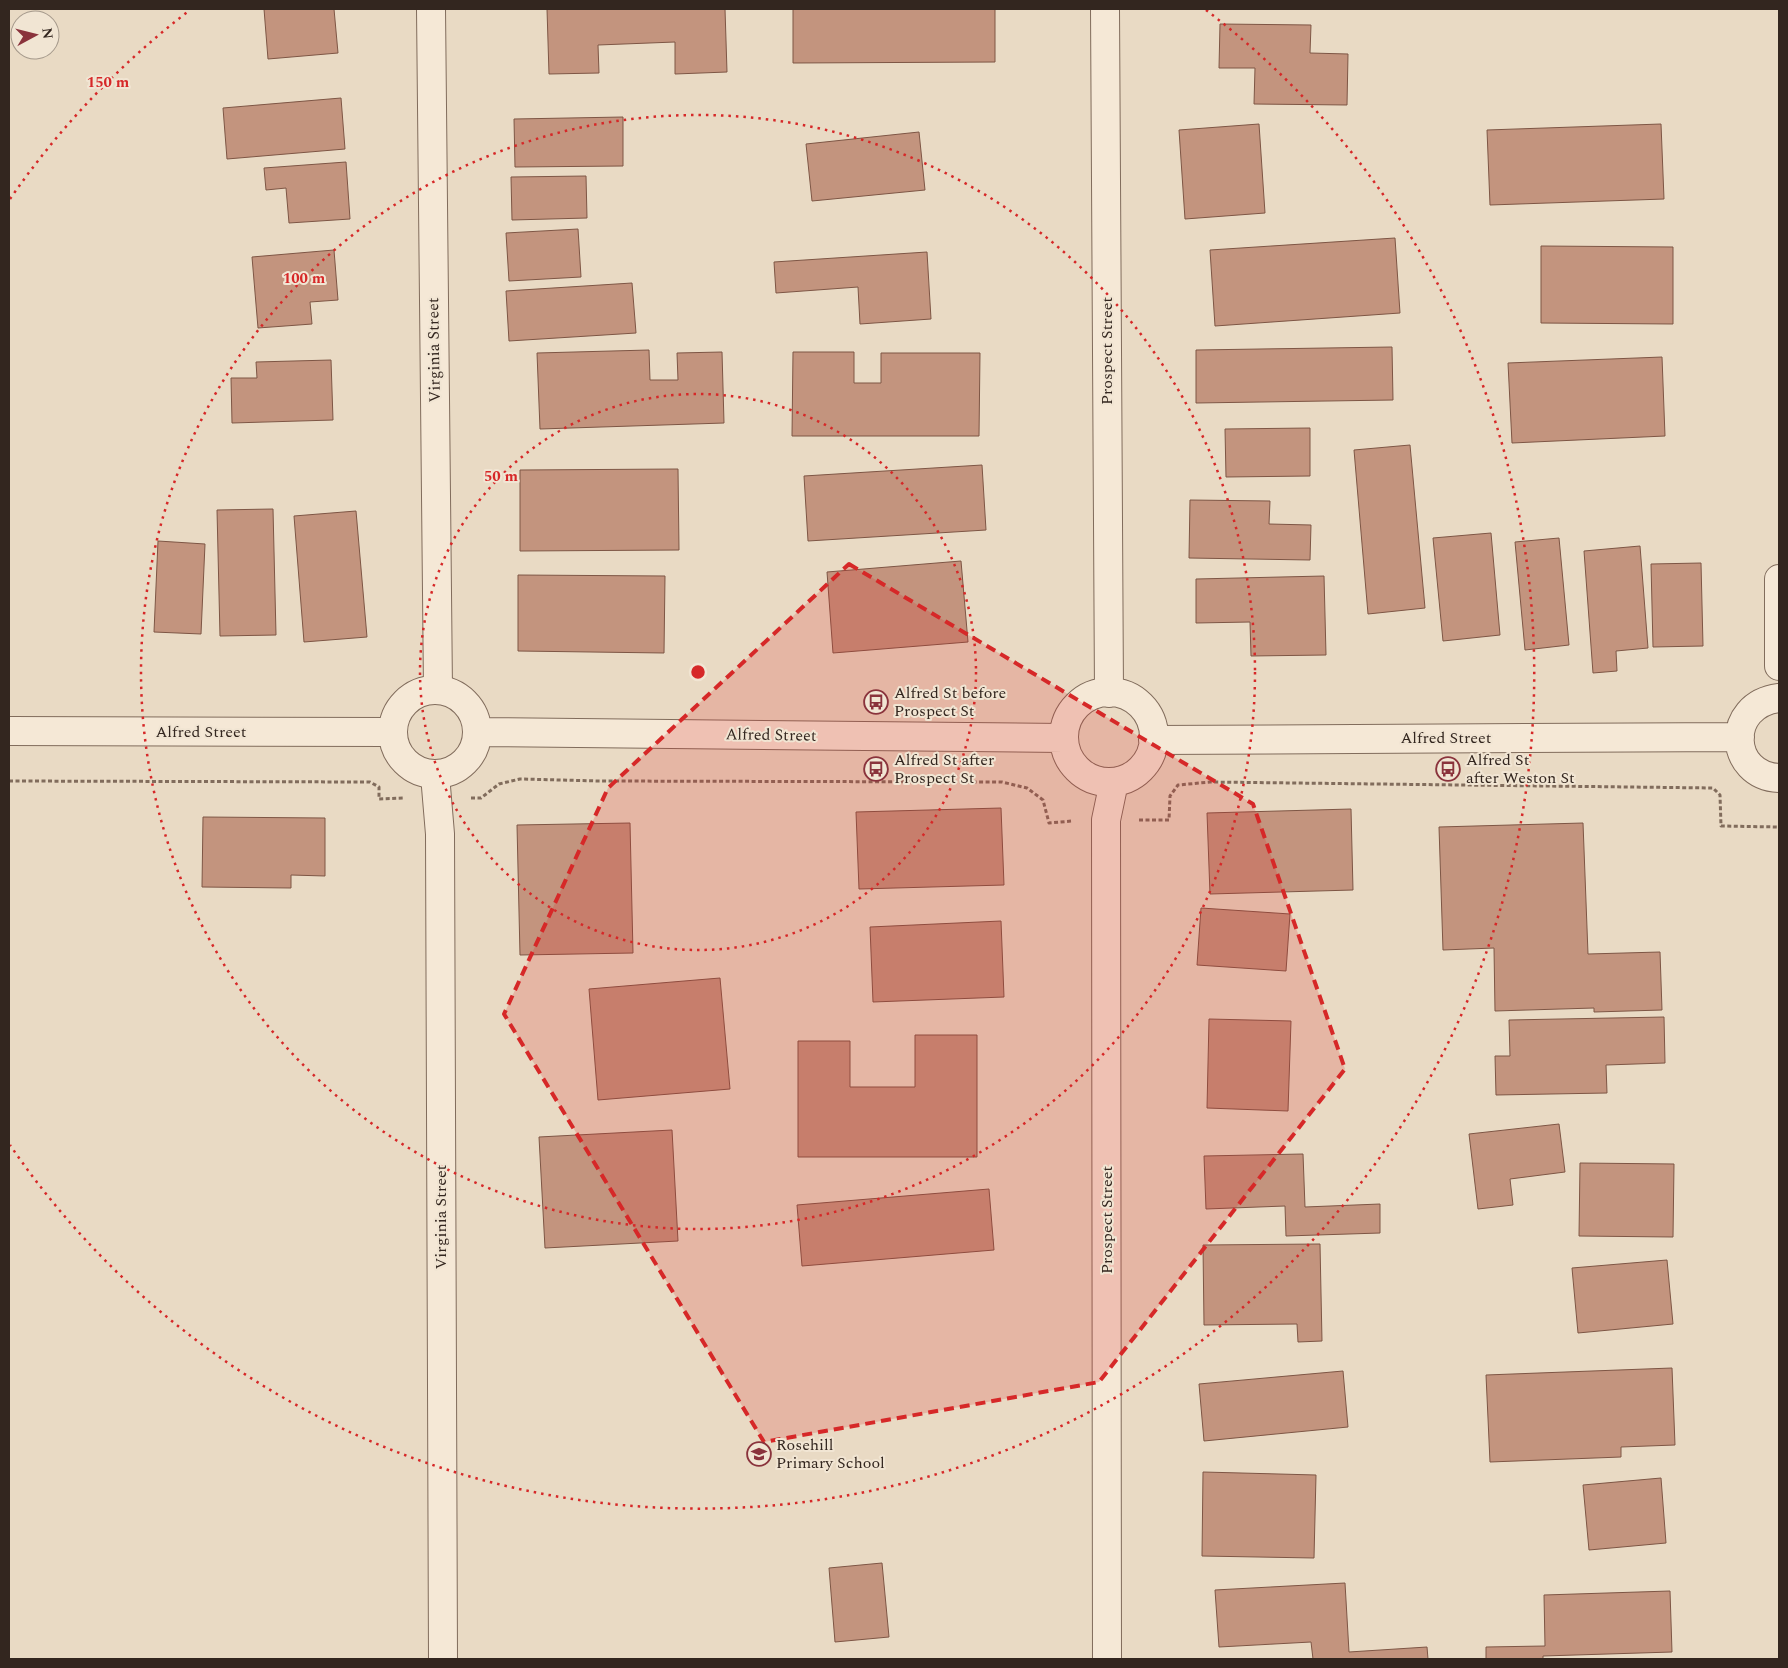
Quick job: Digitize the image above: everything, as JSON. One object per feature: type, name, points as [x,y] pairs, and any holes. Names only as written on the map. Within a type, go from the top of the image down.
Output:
[{"type":"street","name":"Virginia Street","points":[[431,9],[438,690]]},
{"type":"street","name":"Prospect Street","points":[[1105,9],[1109,693]]},
{"type":"street","points":[[1779,579],[1779,666]]},
{"type":"street","points":[[429,690],[438,690],[457,696],[468,705],[475,718],[478,732],[476,745],[470,757],[455,770],[435,775],[422,773],[410,766],[401,757],[395,745],[393,732],[395,720],[400,709],[408,700],[429,690]]},
{"type":"street","points":[[1109,693],[1120,694],[1129,698],[1146,712],[1152,726],[1153,740],[1151,754],[1143,766],[1132,776],[1114,782],[1094,780],[1081,772],[1072,763],[1066,750],[1064,738],[1067,723],[1075,707],[1088,697],[1109,693]]},
{"type":"street","points":[[1779,698],[1766,700],[1747,714],[1741,725],[1740,737],[1741,750],[1748,763],[1758,772],[1771,778],[1779,778]]},
{"type":"street","name":"Alfred Street","points":[[9,731],[393,732]]},
{"type":"street","name":"Alfred Street","points":[[478,732],[1064,738]]},
{"type":"street","name":"Alfred Street","points":[[1153,740],[1740,737]]},
{"type":"street","name":"Virginia Street","points":[[435,775],[440,844],[443,1659]]},
{"type":"street","name":"Prospect Street","points":[[1107,1659],[1106,820],[1114,782]]},
{"type":"path","points":[[480,798],[499,784],[520,780],[1002,782],[1027,788],[1042,800],[1049,822],[1064,822]]},
{"type":"path","points":[[9,781],[370,782],[379,788],[379,799],[405,798]]},
{"type":"path","points":[[1150,820],[1169,820],[1170,796],[1178,785],[1210,782],[1713,788],[1720,795],[1721,826],[1779,827]]},
{"type":"highlighted area","points":[[849,564],[1253,804],[1345,1069],[1099,1382],[764,1442],[504,1014],[608,788]]},
{"type":"building","points":[[264,9],[334,9],[338,53],[268,59]]},
{"type":"building","points":[[547,9],[725,9],[727,72],[675,74],[675,42],[598,45],[599,73],[549,74]]},
{"type":"building","points":[[793,9],[995,9],[995,62],[793,63]]},
{"type":"building","points":[[1220,24],[1311,25],[1310,53],[1348,54],[1347,105],[1254,104],[1255,68],[1219,68]]},
{"type":"building","points":[[341,98],[345,149],[227,159],[223,108]]},
{"type":"building","points":[[623,117],[623,166],[515,167],[514,119]]},
{"type":"building","points":[[1259,124],[1265,213],[1185,219],[1179,130]]},
{"type":"building","points":[[1661,124],[1664,199],[1490,205],[1487,130]]},
{"type":"building","points":[[919,132],[925,190],[812,201],[806,144]]},
{"type":"building","points":[[346,162],[350,219],[289,223],[286,188],[266,190],[264,168]]},
{"type":"building","points":[[586,176],[587,218],[512,220],[511,177]]},
{"type":"building","points":[[578,229],[581,277],[509,281],[506,233]]},
{"type":"building","points":[[1395,238],[1400,313],[1215,326],[1210,250]]},
{"type":"building","points":[[1541,246],[1673,247],[1673,324],[1541,323]]},
{"type":"building","points":[[334,250],[338,300],[310,302],[312,324],[258,328],[252,257]]},
{"type":"building","points":[[927,252],[931,319],[860,324],[858,287],[776,293],[774,262]]},
{"type":"building","points":[[632,283],[636,333],[509,341],[506,291]]},
{"type":"building","points":[[1392,347],[1393,400],[1196,403],[1196,350]]},
{"type":"building","points":[[649,350],[650,380],[678,380],[677,353],[722,352],[724,423],[540,429],[537,353]]},
{"type":"building","points":[[793,352],[854,352],[854,383],[881,383],[881,353],[980,353],[979,436],[792,436]]},
{"type":"building","points":[[1662,357],[1665,436],[1512,443],[1508,363]]},
{"type":"building","points":[[331,360],[333,420],[232,423],[231,378],[257,378],[256,362]]},
{"type":"building","points":[[1310,428],[1310,476],[1226,477],[1225,429]]},
{"type":"building","points":[[1410,445],[1425,608],[1368,614],[1354,450]]},
{"type":"building","points":[[982,465],[986,530],[808,541],[804,476]]},
{"type":"building","points":[[678,469],[679,550],[520,551],[520,470]]},
{"type":"building","points":[[1190,500],[1270,501],[1269,524],[1311,525],[1310,560],[1189,558]]},
{"type":"building","points":[[273,509],[276,635],[220,636],[217,510]]},
{"type":"building","points":[[356,511],[367,637],[304,642],[294,516]]},
{"type":"building","points":[[1491,533],[1500,635],[1443,641],[1433,538]]},
{"type":"building","points":[[1559,538],[1569,645],[1525,650],[1515,542]]},
{"type":"building","points":[[158,541],[205,544],[201,634],[154,632]]},
{"type":"building","points":[[1640,546],[1648,648],[1616,651],[1617,671],[1593,673],[1584,551]]},
{"type":"building","points":[[961,561],[968,642],[833,653],[827,572]]},
{"type":"building","points":[[1701,563],[1703,646],[1653,647],[1651,564]]},
{"type":"building","points":[[518,575],[665,576],[664,653],[518,651]]},
{"type":"building","points":[[1324,576],[1326,655],[1251,656],[1250,622],[1196,623],[1196,579]]},
{"type":"building","points":[[1001,808],[1004,885],[859,889],[856,812]]},
{"type":"building","points":[[1351,809],[1353,890],[1210,894],[1207,813]]},
{"type":"building","points":[[203,817],[325,818],[325,876],[291,875],[291,888],[202,887]]},
{"type":"building","points":[[630,823],[633,953],[520,955],[517,825]]},
{"type":"building","points":[[1583,823],[1588,954],[1660,952],[1662,1010],[1594,1012],[1594,1008],[1495,1011],[1494,948],[1443,950],[1439,827]]},
{"type":"building","points":[[1201,908],[1290,914],[1286,971],[1197,965]]},
{"type":"building","points":[[1001,921],[1004,997],[873,1002],[870,927]]},
{"type":"building","points":[[720,978],[730,1089],[598,1100],[589,989]]},
{"type":"building","points":[[1664,1017],[1665,1063],[1606,1065],[1607,1093],[1496,1095],[1495,1056],[1510,1056],[1509,1020]]},
{"type":"building","points":[[1209,1019],[1291,1021],[1288,1111],[1207,1108]]},
{"type":"building","points":[[915,1035],[977,1035],[977,1157],[798,1157],[798,1041],[850,1041],[850,1087],[915,1087]]},
{"type":"building","points":[[1559,1124],[1565,1172],[1510,1179],[1513,1205],[1478,1209],[1469,1134]]},
{"type":"building","points":[[672,1130],[678,1241],[545,1248],[539,1137]]},
{"type":"building","points":[[1303,1154],[1305,1207],[1380,1204],[1380,1233],[1286,1236],[1285,1206],[1206,1209],[1204,1156]]},
{"type":"building","points":[[1580,1163],[1674,1164],[1673,1237],[1579,1236]]},
{"type":"building","points":[[989,1189],[994,1250],[802,1266],[797,1205]]},
{"type":"building","points":[[1320,1244],[1322,1341],[1298,1342],[1297,1324],[1204,1325],[1203,1245]]},
{"type":"building","points":[[1667,1260],[1673,1324],[1578,1333],[1572,1268]]},
{"type":"building","points":[[1672,1368],[1675,1445],[1621,1447],[1621,1457],[1490,1462],[1486,1375]]},
{"type":"building","points":[[1343,1371],[1348,1427],[1204,1441],[1199,1384]]},
{"type":"building","points":[[1203,1472],[1316,1475],[1314,1558],[1202,1556]]},
{"type":"building","points":[[1661,1478],[1666,1543],[1589,1550],[1583,1485]]},
{"type":"building","points":[[882,1563],[889,1637],[835,1642],[829,1568]]},
{"type":"building","points":[[1345,1583],[1349,1652],[1427,1647],[1428,1659],[1313,1659],[1311,1642],[1219,1647],[1215,1590]]},
{"type":"building","points":[[1670,1591],[1672,1652],[1543,1656],[1543,1659],[1486,1659],[1486,1647],[1545,1646],[1544,1595]]},
{"type":"place","name":"Alfred St before Prospect St","points":[[876,702]]},
{"type":"place","name":"Alfred St after Prospect St","points":[[876,769]]},
{"type":"place","name":"Alfred St after Weston St","points":[[1448,769]]},
{"type":"place","name":"Rosehill Primary School","points":[[759,1454]]}]
